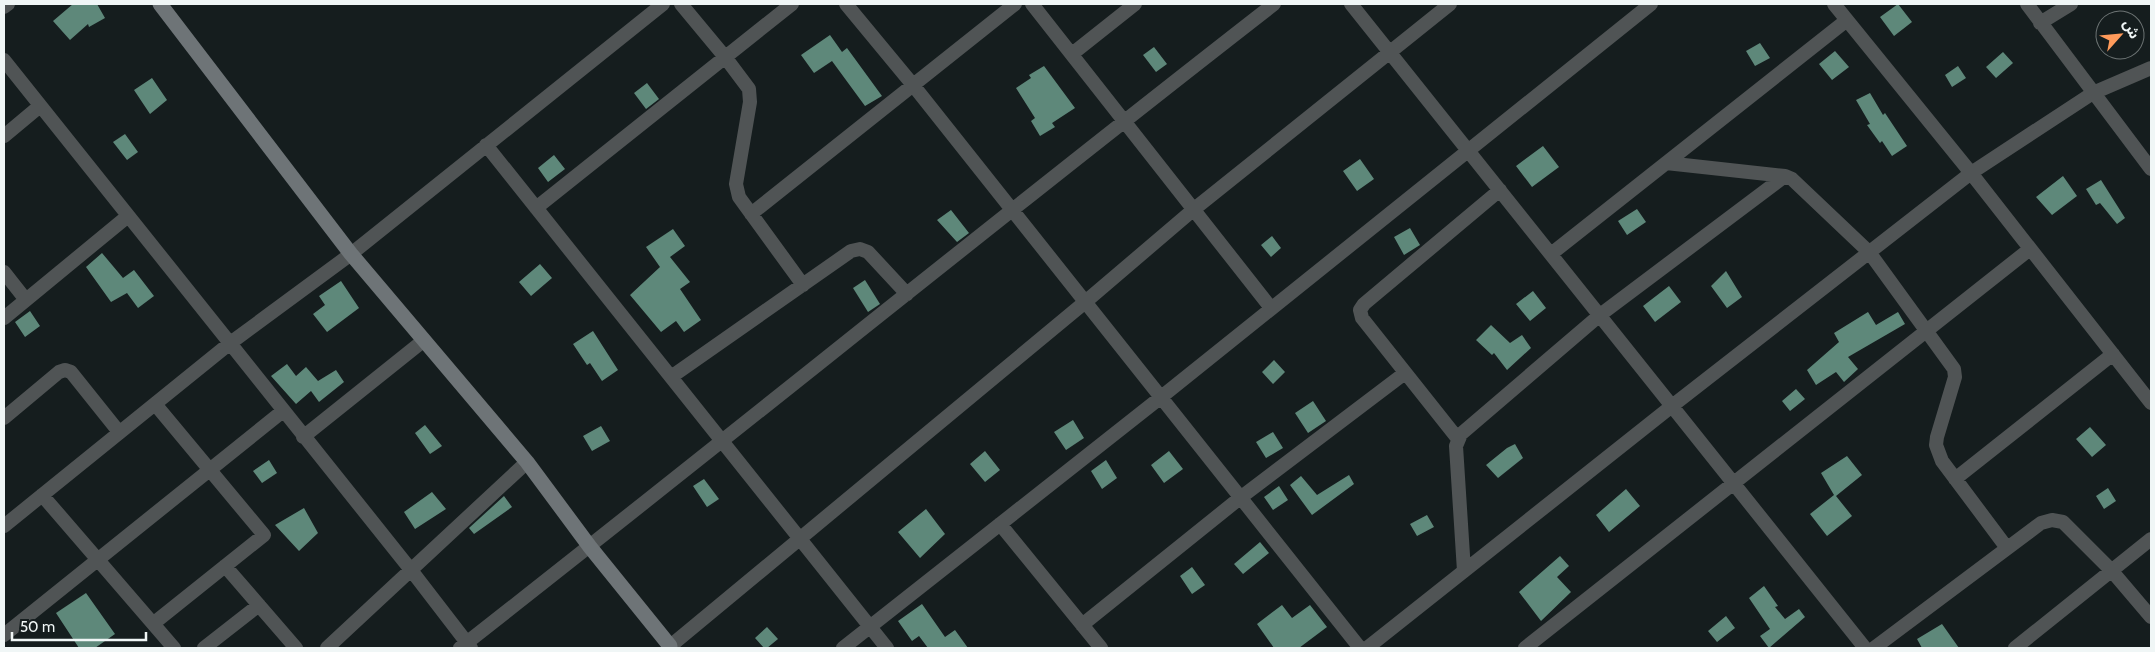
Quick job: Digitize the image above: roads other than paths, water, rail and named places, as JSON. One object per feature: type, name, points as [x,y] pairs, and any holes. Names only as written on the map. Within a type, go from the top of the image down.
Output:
[{"type":"street","points":[[4,8],[8,4]]},
{"type":"street","points":[[160,4],[351,254],[527,462],[590,547],[670,648],[1193,210],[1450,4]]},
{"type":"street","points":[[4,526],[229,344],[351,254],[663,4]]},
{"type":"street","points":[[681,4],[749,89],[750,96],[736,184],[739,197],[803,285]]},
{"type":"street","points":[[536,208],[792,4]]},
{"type":"street","points":[[846,4],[913,85],[1084,303],[1360,648]]},
{"type":"street","points":[[751,214],[1015,4]]},
{"type":"street","points":[[1032,4],[1271,308]]},
{"type":"street","points":[[1072,54],[1135,4]]},
{"type":"street","points":[[4,60],[282,411],[411,570],[466,646],[1124,120],[1274,4]]},
{"type":"street","points":[[1351,4],[1865,648]]},
{"type":"street","points":[[843,648],[1160,398],[1467,149],[1651,4]]},
{"type":"street","points":[[1834,4],[1971,173],[2151,403]]},
{"type":"street","points":[[2027,4],[2151,169]]},
{"type":"street","points":[[2040,22],[2071,4]]},
{"type":"street","points":[[1551,254],[1847,20]]},
{"type":"street","points":[[1367,648],[1672,406],[1971,173],[2093,93],[2151,68]]},
{"type":"street","points":[[4,136],[40,106]]},
{"type":"street","points":[[486,145],[887,648]]},
{"type":"street","points":[[1666,163],[1785,176],[1798,183],[1869,252],[1954,369],[1955,377],[1936,445],[1942,461],[2007,548]]},
{"type":"street","points":[[1464,571],[1456,446],[1461,434],[1600,315],[1785,176]]},
{"type":"street","points":[[1458,439],[1362,318],[1360,310],[1364,304],[1500,190]]},
{"type":"street","points":[[4,318],[128,216]]},
{"type":"street","points":[[671,377],[851,251],[860,249],[868,252],[907,294]]},
{"type":"street","points":[[1525,648],[2030,249]]},
{"type":"street","points":[[4,272],[26,300]]},
{"type":"street","points":[[303,437],[423,341]]},
{"type":"street","points":[[1955,479],[2113,354]]},
{"type":"street","points":[[4,418],[59,372],[65,370],[71,372],[119,432]]},
{"type":"street","points":[[1082,625],[1240,498],[1405,372]]},
{"type":"street","points":[[154,623],[264,535],[155,404]]},
{"type":"street","points":[[4,635],[282,411]]},
{"type":"street","points":[[326,648],[527,462]]},
{"type":"street","points":[[42,495],[174,648]]},
{"type":"street","points":[[1874,648],[2007,548],[2042,523],[2052,520],[2063,522],[2111,570],[2151,617]]},
{"type":"street","points":[[1000,524],[1100,648]]},
{"type":"street","points":[[2015,648],[2151,538]]},
{"type":"street","points":[[225,566],[296,648]]},
{"type":"street","points":[[204,648],[260,605]]}]
